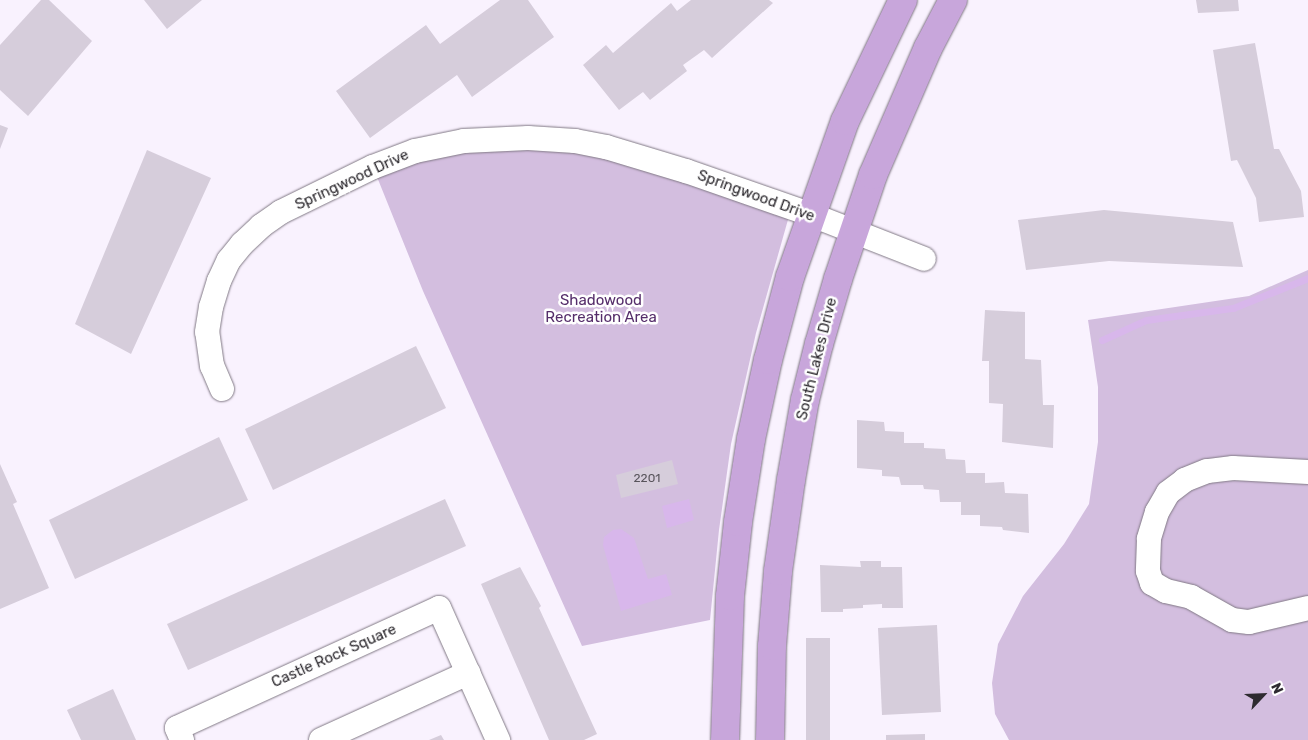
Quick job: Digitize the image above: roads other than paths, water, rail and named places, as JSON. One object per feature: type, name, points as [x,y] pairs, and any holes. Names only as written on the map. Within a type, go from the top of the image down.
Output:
[{"type":"main road","points":[[725,740],[730,596],[738,522],[751,439],[768,360],[790,277],[845,121],[903,0]]},
{"type":"main road","name":"South Lakes Drive","points":[[770,740],[772,637],[778,572],[805,400],[819,344],[853,232],[873,175],[928,48],[953,0]]},
{"type":"street","name":"Springwood Drive","points":[[222,389],[212,366],[207,332],[219,281],[229,260],[260,226],[281,212],[372,167],[415,151],[478,140],[528,138],[575,141],[635,155],[812,216],[924,259]]},
{"type":"street","points":[[1308,472],[1233,468],[1208,471],[1185,480],[1168,493],[1157,512],[1150,539],[1148,571],[1152,583],[1166,591],[1191,597],[1232,620],[1249,622],[1308,608]]},
{"type":"street","name":"Castle Rock Square","points":[[182,740],[177,728],[439,608],[498,740]]},
{"type":"street","points":[[321,740],[468,673]]},
{"type":"waterway","points":[[1102,340],[1146,320],[1233,308],[1308,278]]},
{"type":"park label","name":"Shadowood Recreation Area","points":[[601,308]]}]
